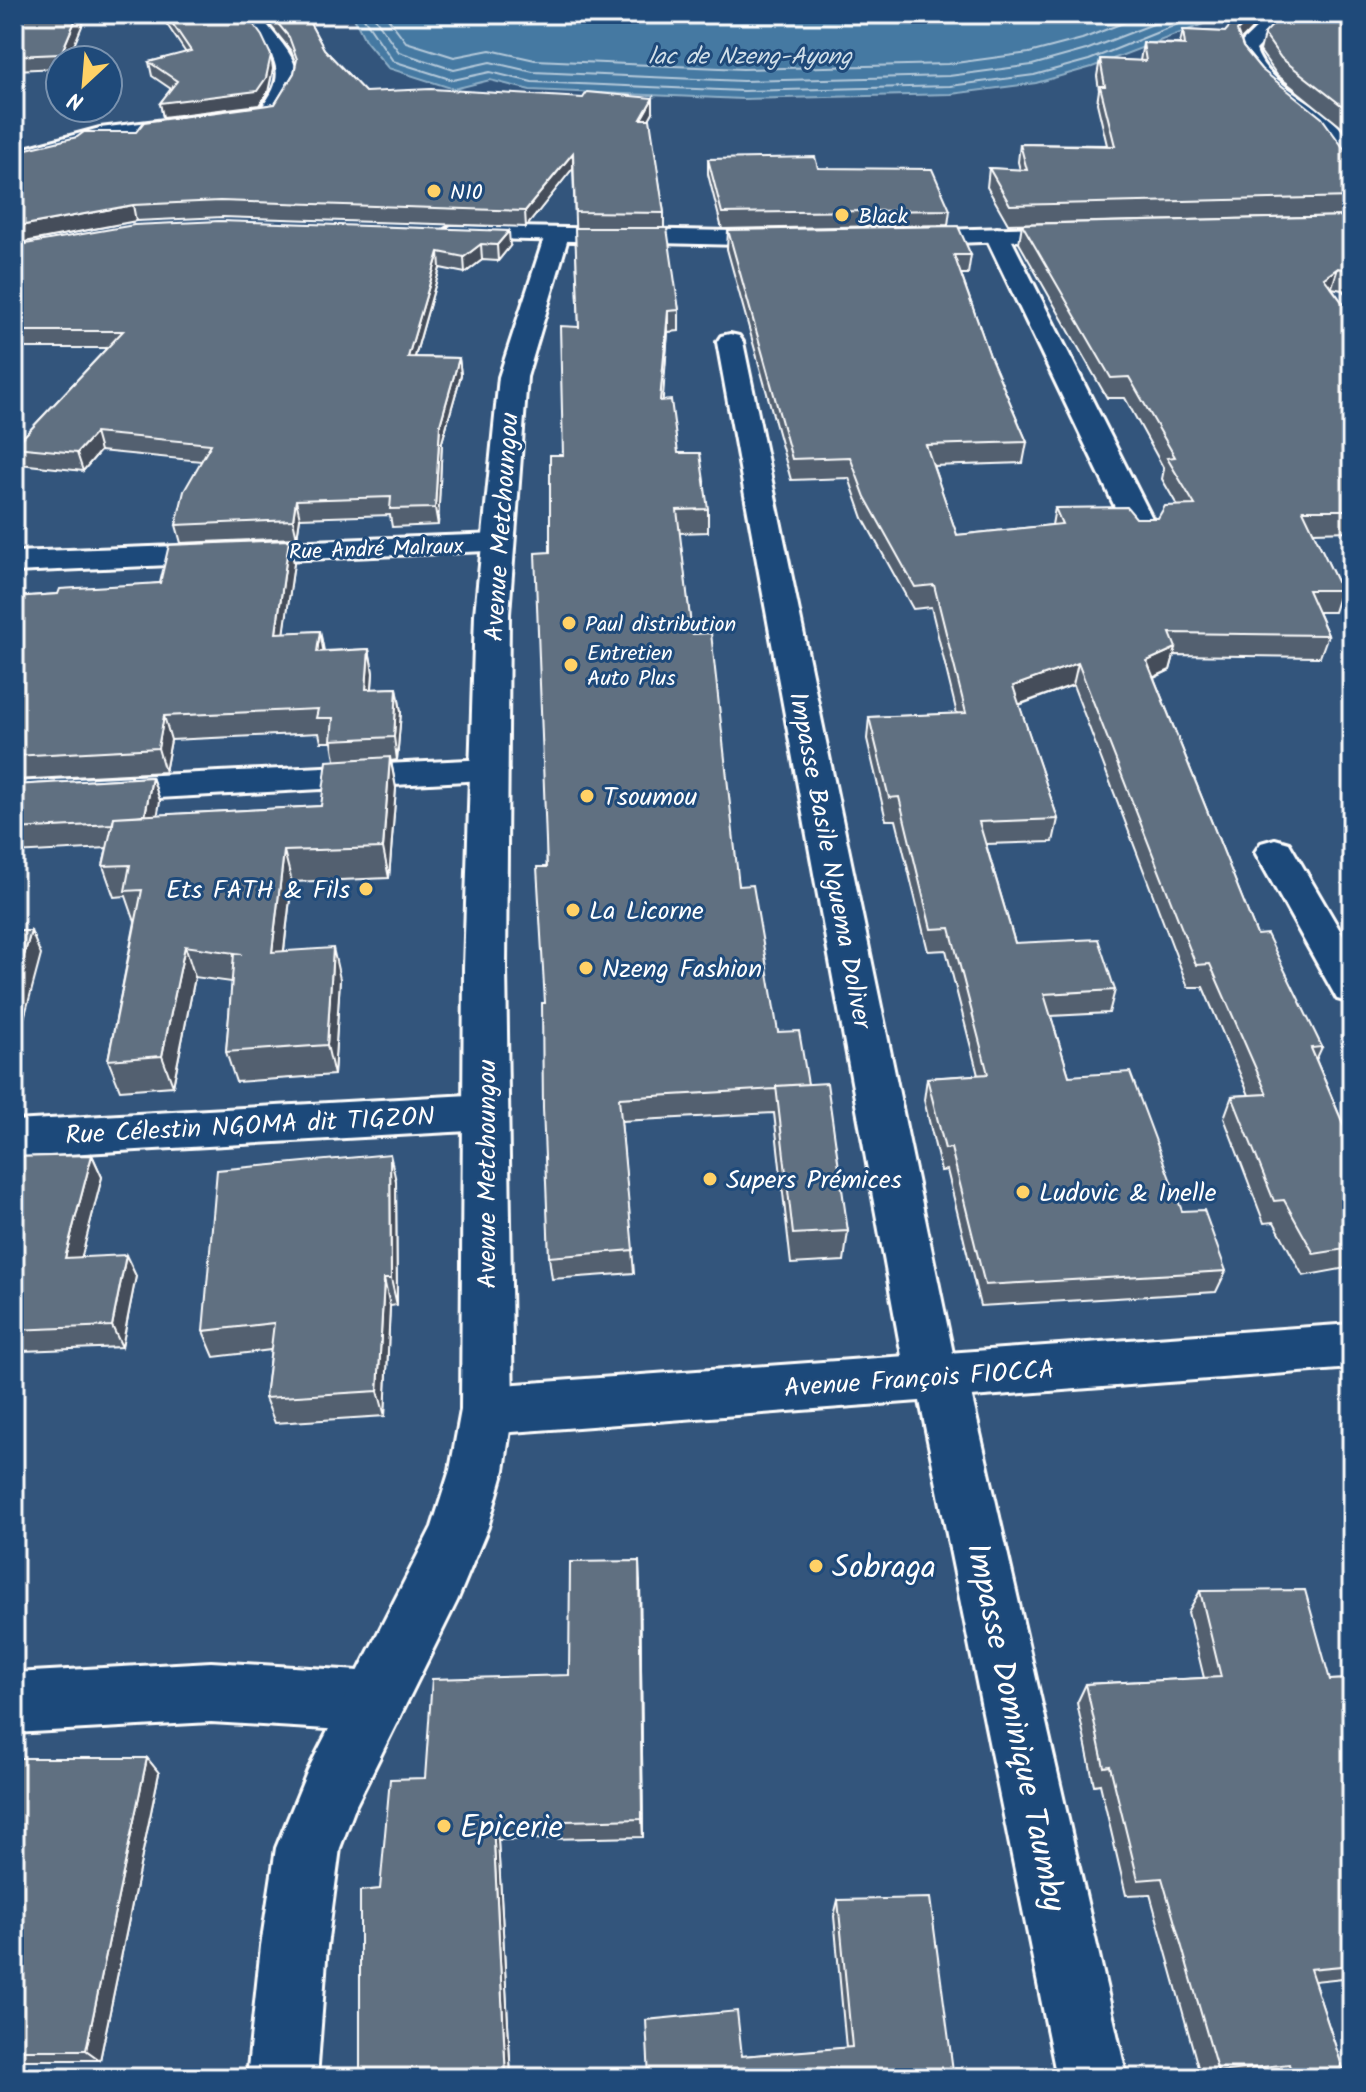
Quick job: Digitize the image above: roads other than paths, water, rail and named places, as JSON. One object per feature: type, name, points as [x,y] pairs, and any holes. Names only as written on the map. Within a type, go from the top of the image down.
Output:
[{"type":"street","points":[[14,158],[100,134],[268,113],[287,91],[291,80],[285,58],[250,14]]},
{"type":"street","points":[[1282,14],[1246,49],[1246,56],[1275,86],[1323,125],[1352,165]]},
{"type":"street","points":[[431,232],[556,238],[813,239]]},
{"type":"street","points":[[883,238],[1100,232]]},
{"type":"street","points":[[997,235],[1142,530]]},
{"type":"street","name":"Avenue Metchoungou","points":[[282,2078],[294,1937],[307,1850],[376,1702],[457,1543],[483,1456],[487,1410],[486,1112],[492,614],[513,377],[556,238]]},
{"type":"street","name":"Impasse Basile Nguema Doliver","points":[[730,342],[937,1377]]},
{"type":"street","name":"Rue André Malraux","points":[[14,562],[498,543]]},
{"type":"street","points":[[14,794],[489,771]]},
{"type":"street","points":[[1275,852],[1352,988]]},
{"type":"street","name":"Rue Célestin NGOMA dit TIGZON","points":[[14,1139],[486,1112]]},
{"type":"street","name":"Avenue François FIOCCA","points":[[487,1410],[1352,1346]]},
{"type":"street","name":"Impasse Dominique Taumby","points":[[937,1377],[1092,2078]]},
{"type":"street","points":[[14,1703],[211,1692],[376,1702]]},
{"type":"water","name":"lac de Nzeng-Ayong","points":[[352,14],[1214,14],[1206,23],[1092,67],[1036,83],[951,94],[743,99],[530,90],[490,80],[454,89],[388,68],[365,40]]},
{"type":"place","name":"N10","points":[[434,191]]},
{"type":"place","name":"Black","points":[[842,215]]},
{"type":"place","name":"Paul distribution","points":[[569,623]]},
{"type":"place","name":"Entretien Auto Plus","points":[[571,665]]},
{"type":"place","name":"Tsoumou","points":[[587,796]]},
{"type":"place","name":"Ets FATH & Fils","points":[[366,889]]},
{"type":"place","name":"La Licorne","points":[[573,910]]},
{"type":"place","name":"Nzeng Fashion","points":[[586,968]]},
{"type":"place","name":"Supers Prémices","points":[[710,1179]]},
{"type":"place","name":"Ludovic & Inelle","points":[[1023,1192]]},
{"type":"place","name":"Sobraga","points":[[816,1566]]},
{"type":"place","name":"Epicerie","points":[[444,1826]]}]
